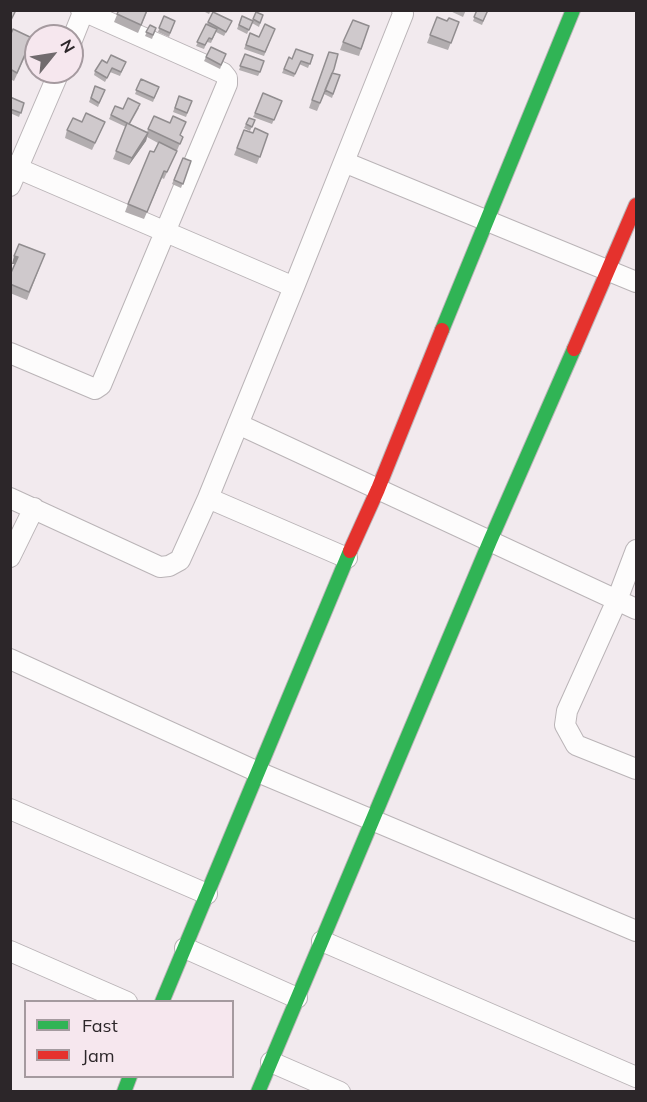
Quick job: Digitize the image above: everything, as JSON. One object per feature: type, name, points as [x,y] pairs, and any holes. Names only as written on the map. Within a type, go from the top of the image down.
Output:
[{"type":"street","points":[[10,498],[160,567],[170,566],[180,560],[208,498],[294,287],[404,14],[402,10]]},
{"type":"street","points":[[163,1000],[346,558],[378,489],[573,10]]},
{"type":"street","points":[[10,353],[95,389],[101,385],[227,84],[224,73],[83,11]]},
{"type":"street","points":[[54,84],[13,173],[166,232],[294,287]]},
{"type":"street","points":[[344,162],[636,282]]},
{"type":"street","points":[[258,1092],[490,541],[636,204]]},
{"type":"street","points":[[238,424],[636,609]]},
{"type":"street","points":[[208,498],[346,558]]},
{"type":"street","points":[[10,557],[34,508]]},
{"type":"street","points":[[636,550],[567,711],[565,725],[576,745],[636,769]]},
{"type":"street","points":[[10,659],[258,772],[636,931]]},
{"type":"street","points":[[10,809],[207,894]]},
{"type":"street","points":[[322,941],[636,1077]]},
{"type":"street","points":[[185,948],[297,998]]},
{"type":"street","points":[[10,951],[122,1000]]},
{"type":"street","points":[[271,1062],[340,1092]]},
{"type":"street","points":[[124,1092],[130,1078]]},
{"type":"building","points":[[10,10],[16,10],[10,22]]},
{"type":"building","points":[[119,10],[147,10],[141,25],[117,14]]},
{"type":"building","points":[[477,10],[488,10],[483,21],[474,17]]},
{"type":"building","points":[[213,12],[232,21],[226,32],[208,22]]},
{"type":"building","points":[[256,12],[263,15],[260,23],[253,19]]},
{"type":"building","points":[[164,16],[175,21],[170,33],[159,28]]},
{"type":"building","points":[[242,16],[253,21],[249,30],[239,25]]},
{"type":"building","points":[[437,17],[459,22],[451,43],[430,35]]},
{"type":"building","points":[[353,20],[369,26],[361,49],[343,42]]},
{"type":"building","points":[[206,24],[217,29],[212,39],[209,38],[205,45],[197,42]]},
{"type":"building","points":[[265,24],[275,29],[265,52],[246,45],[250,33],[259,37]]},
{"type":"building","points":[[150,25],[156,28],[153,35],[146,32]]},
{"type":"building","points":[[13,29],[24,34],[24,57],[17,73],[10,69],[10,36]]},
{"type":"building","points":[[211,47],[226,54],[221,65],[206,57]]},
{"type":"building","points":[[296,49],[313,55],[310,64],[301,61],[295,74],[284,69],[289,57],[292,59]]},
{"type":"building","points":[[329,52],[338,54],[320,103],[312,100]]},
{"type":"building","points":[[245,54],[264,61],[260,72],[240,66]]},
{"type":"building","points":[[111,55],[126,62],[121,72],[112,68],[107,78],[95,71],[102,60],[107,63]]},
{"type":"building","points":[[332,73],[340,75],[333,94],[325,90]]},
{"type":"building","points":[[141,79],[159,87],[154,98],[136,90]]},
{"type":"building","points":[[95,86],[105,90],[99,103],[91,98]]},
{"type":"building","points":[[263,93],[282,101],[274,120],[255,113]]},
{"type":"building","points":[[179,96],[192,101],[187,113],[175,108]]},
{"type":"building","points":[[10,97],[24,103],[21,113],[10,109]]},
{"type":"building","points":[[128,98],[140,104],[129,124],[111,115],[115,106],[123,109]]},
{"type":"building","points":[[86,113],[105,122],[95,143],[67,130],[73,118],[82,122]]},
{"type":"building","points":[[154,116],[170,123],[173,116],[186,122],[180,135],[183,137],[180,144],[148,129]]},
{"type":"building","points":[[249,118],[255,120],[252,127],[246,124]]},
{"type":"building","points":[[127,123],[148,133],[132,158],[116,151]]},
{"type":"building","points":[[255,128],[268,134],[260,157],[237,148],[244,130],[253,133]]},
{"type":"building","points":[[159,142],[177,151],[167,172],[164,171],[147,212],[128,204],[150,151],[154,152]]},
{"type":"building","points":[[183,158],[191,161],[183,184],[174,180]]},
{"type":"building","points":[[19,244],[45,254],[29,292],[10,284],[10,275],[18,257],[14,256]]},
{"type":"traffic: fast","points":[[442,330],[573,10]]},
{"type":"traffic: fast","points":[[258,1092],[490,541],[574,349]]},
{"type":"traffic: fast","points":[[163,1000],[350,551]]},
{"type":"traffic: fast","points":[[124,1092],[129,1078]]},
{"type":"traffic: jam","points":[[574,349],[636,205]]},
{"type":"traffic: jam","points":[[350,551],[378,489],[442,330]]}]
